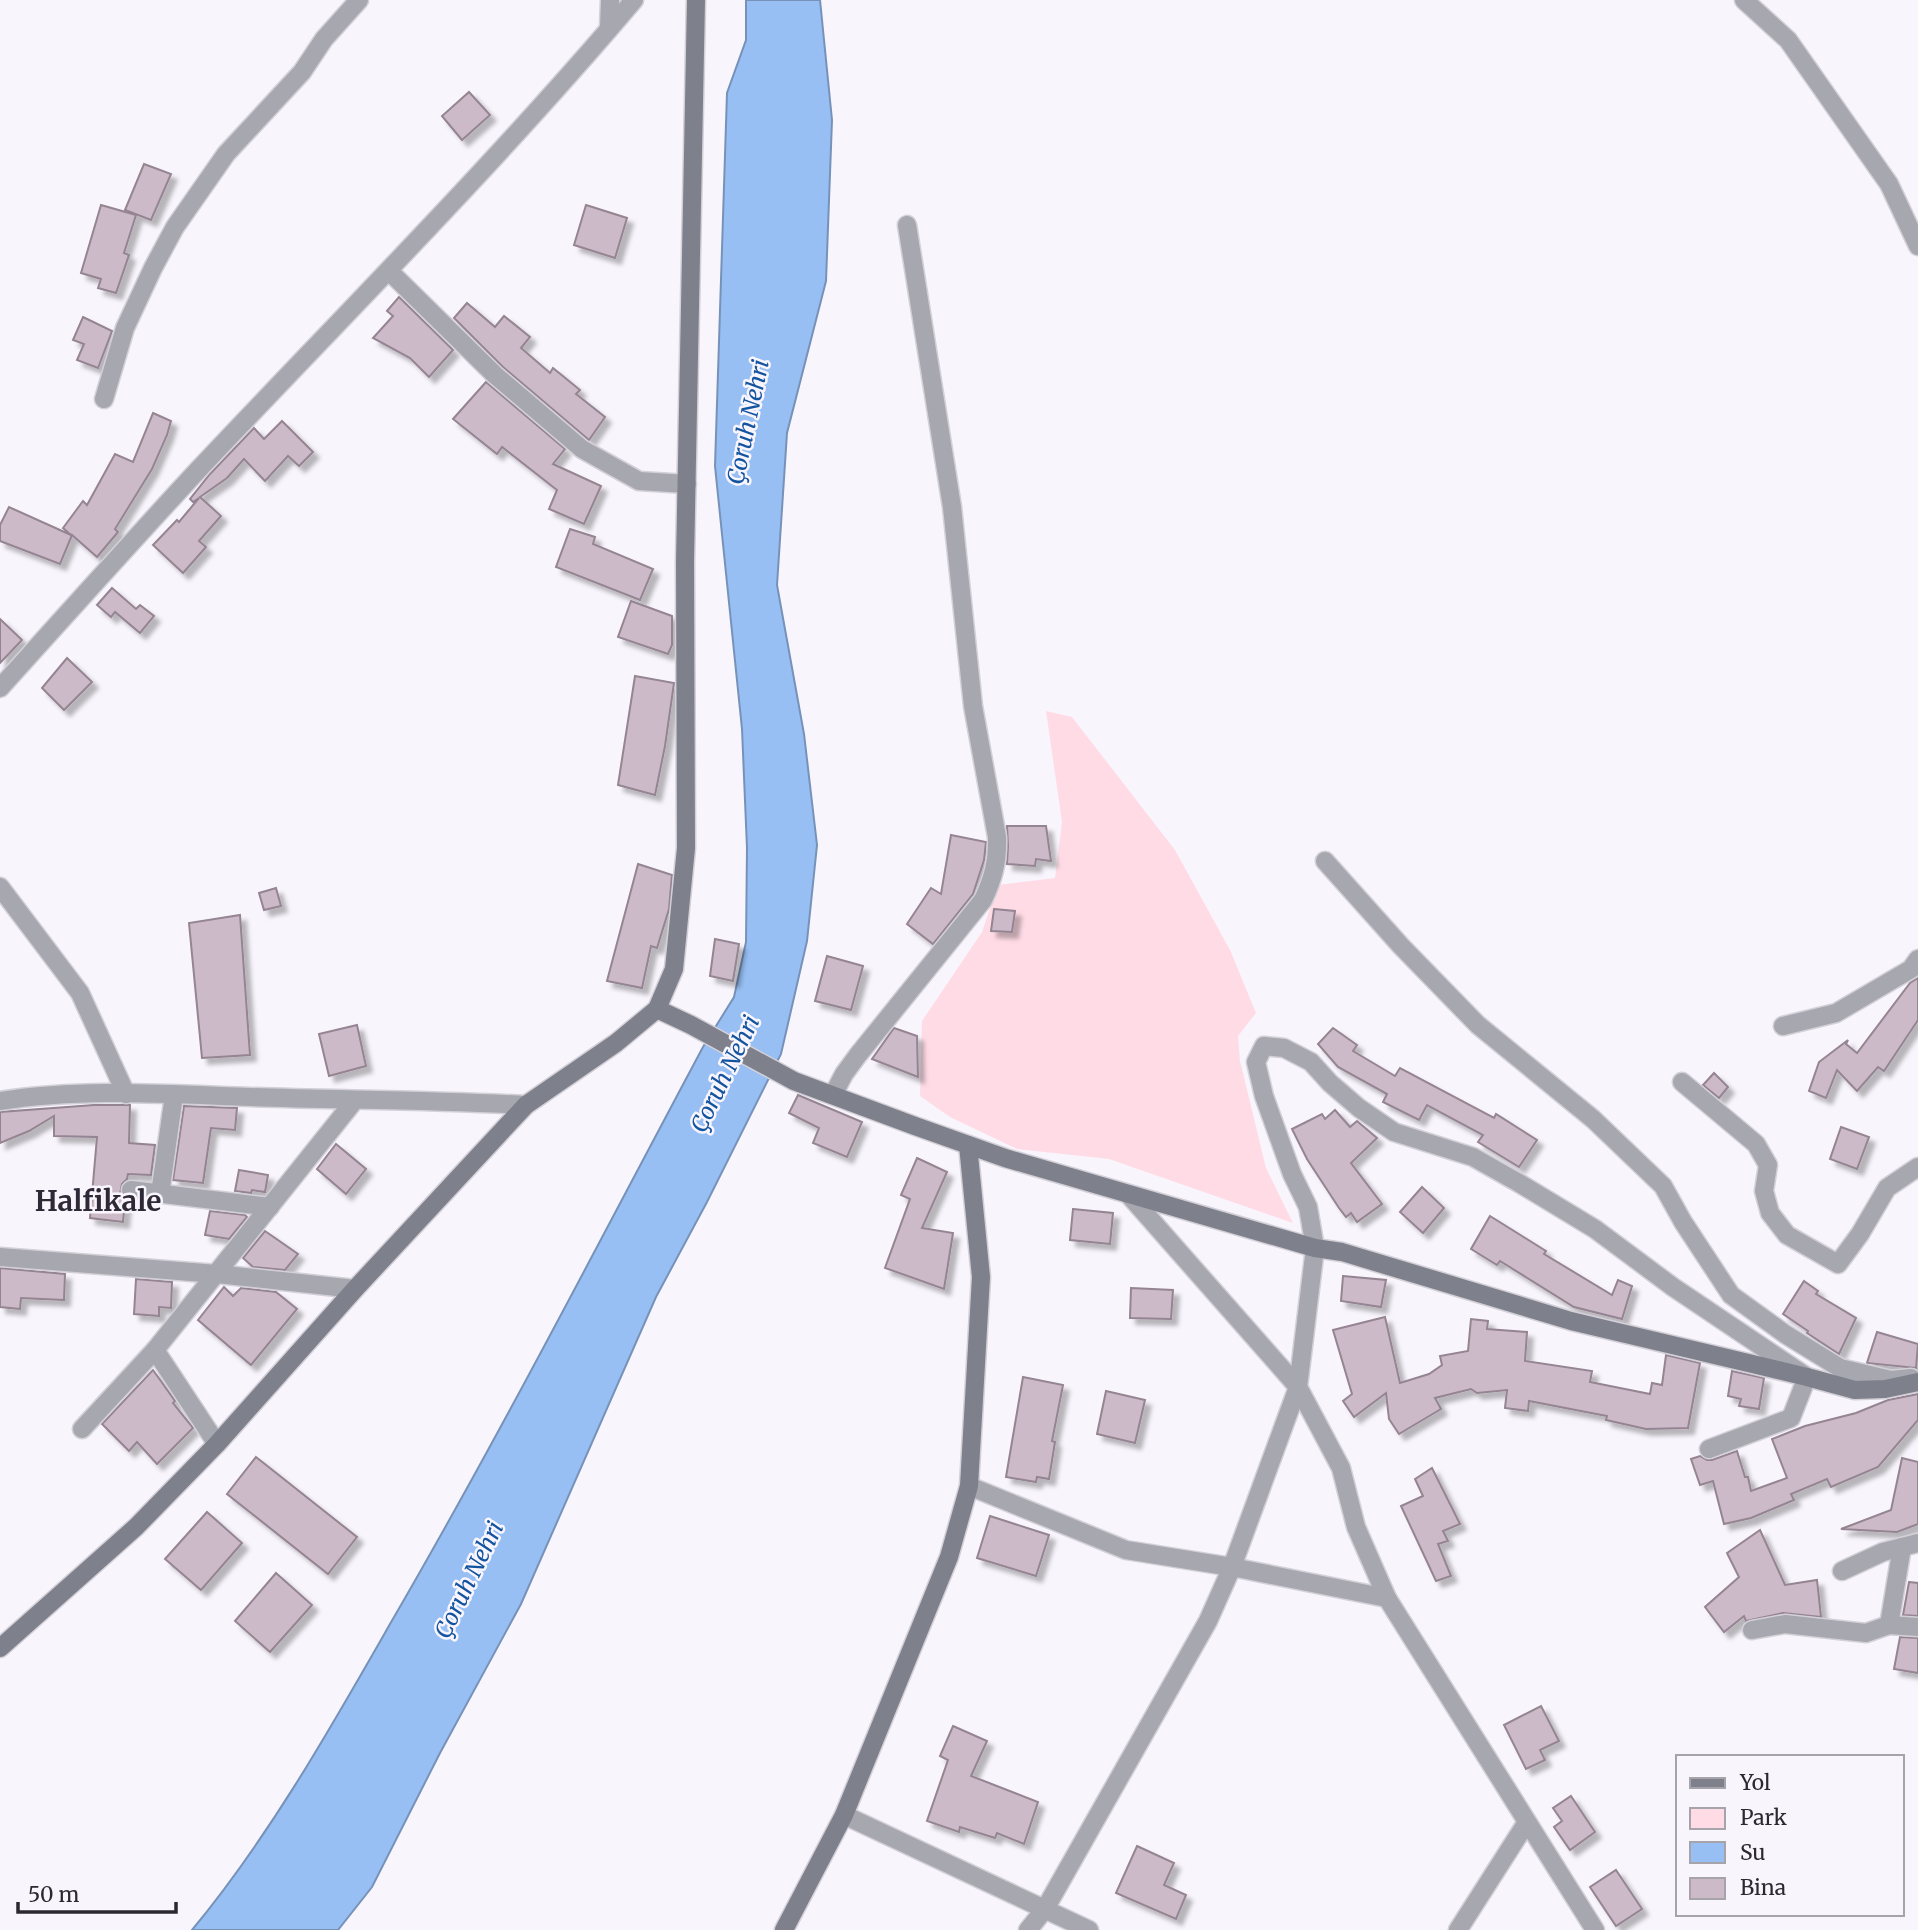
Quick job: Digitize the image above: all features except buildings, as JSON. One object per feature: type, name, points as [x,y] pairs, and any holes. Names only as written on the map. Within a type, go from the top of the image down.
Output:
[{"type":"main road","points":[[0,1648],[136,1527],[217,1444],[355,1289],[526,1105],[616,1043],[657,1009],[674,969],[686,848],[687,484],[696,0]]},
{"type":"main road","points":[[657,1009],[691,1024],[794,1081],[1005,1158],[1129,1195],[1315,1248],[1342,1252],[1571,1321],[1807,1377],[1855,1391],[1885,1389],[1918,1380]]},
{"type":"main road","points":[[784,1930],[844,1815],[949,1557],[969,1486],[981,1278],[968,1145]]},
{"type":"street","points":[[609,29],[610,0]]},
{"type":"street","points":[[0,688],[199,470],[389,271],[634,0]]},
{"type":"street","points":[[1744,0],[1788,40],[1889,184],[1918,246]]},
{"type":"street","points":[[104,399],[125,328],[175,227],[226,154],[302,72],[324,39],[355,1]]},
{"type":"street","points":[[833,1095],[858,1055],[982,900],[991,884],[998,852],[973,706],[952,507],[906,225]]},
{"type":"street","points":[[389,271],[495,375],[582,449],[639,481],[687,484]]},
{"type":"street","points":[[1325,861],[1401,946],[1478,1025],[1594,1119],[1662,1186],[1731,1295],[1840,1368],[1891,1380],[1918,1380]]},
{"type":"street","points":[[0,887],[80,993],[126,1094]]},
{"type":"street","points":[[1783,1026],[1836,1013],[1911,969],[1918,959]]},
{"type":"street","points":[[1028,1930],[1045,1909],[1208,1620],[1232,1567],[1298,1387],[1315,1248],[1308,1207],[1292,1174],[1258,1073],[1256,1062],[1264,1046],[1284,1048],[1311,1062],[1359,1108],[1394,1132],[1473,1157],[1595,1229],[1673,1287],[1807,1377],[1791,1418],[1709,1450]]},
{"type":"street","points":[[1682,1082],[1756,1144],[1768,1165],[1764,1191],[1770,1213],[1787,1235],[1838,1264],[1860,1234],[1887,1188],[1918,1167]]},
{"type":"street","points":[[0,1101],[37,1095],[126,1094],[526,1105]]},
{"type":"street","points":[[160,1194],[174,1095]]},
{"type":"street","points":[[82,1429],[155,1350],[355,1100]]},
{"type":"street","points":[[131,1190],[270,1207]]},
{"type":"street","points":[[1129,1195],[1298,1387],[1341,1468],[1356,1527],[1387,1598],[1595,1930]]},
{"type":"street","points":[[0,1257],[217,1274],[355,1289]]},
{"type":"street","points":[[155,1350],[217,1444]]},
{"type":"street","points":[[969,1486],[1126,1550],[1232,1567],[1387,1598]]},
{"type":"street","points":[[1842,1571],[1883,1552],[1910,1545],[1889,1625]]},
{"type":"street","points":[[1752,1630],[1785,1624],[1866,1633],[1889,1625],[1918,1626]]},
{"type":"street","points":[[844,1815],[1089,1930]]},
{"type":"street","points":[[1458,1930],[1527,1822]]},
{"type":"green space","points":[[1046,711],[1072,717],[1175,850],[1230,950],[1256,1013],[1238,1036],[1240,1061],[1266,1168],[1293,1223],[1109,1159],[1017,1149],[950,1117],[920,1096],[922,1021],[982,932],[998,885],[1055,878],[1062,822]]},
{"type":"water","name":"Çoruh Nehri","points":[[746,0],[820,0],[832,120],[826,281],[787,433],[777,585],[804,734],[817,845],[807,941],[781,1054],[656,1297],[521,1604],[440,1753],[372,1887],[338,1930],[192,1930],[273,1820],[345,1703],[471,1481],[703,1047],[734,997],[746,942],[747,848],[742,729],[715,466],[727,93],[746,40]]},
{"type":"district","name":"Halfikale","points":[[98,1201]]}]
